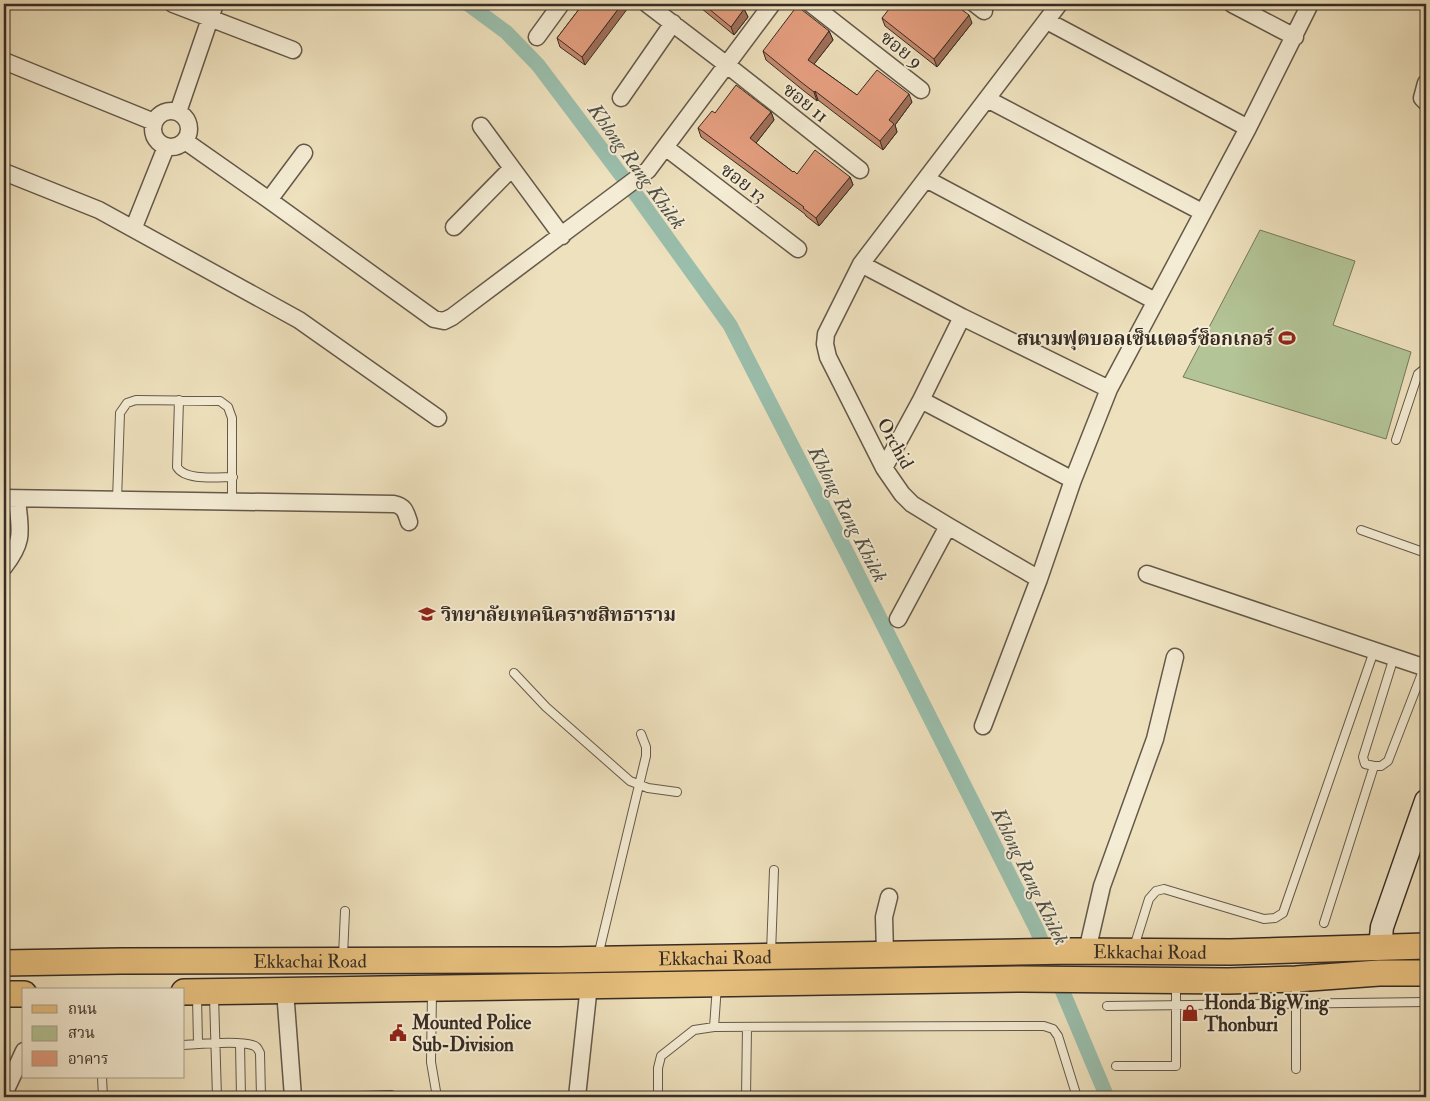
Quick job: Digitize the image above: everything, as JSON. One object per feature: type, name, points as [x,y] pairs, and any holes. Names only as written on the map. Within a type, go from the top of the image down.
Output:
[{"type":"main road","points":[[1379,973],[1382,927],[1426,801]]},
{"type":"main road","name":"Ekkachai Road","points":[[198,991],[717,984],[885,968],[1014,952],[1230,952],[1426,946]]},
{"type":"main road","name":"Ekkachai Road","points":[[4,964],[121,961],[597,960],[771,956],[1022,980],[1296,979],[1379,973],[1426,973]]},
{"type":"main road","points":[[4,994],[22,994]]},
{"type":"street","points":[[173,4],[212,11],[293,50]]},
{"type":"street","points":[[537,37],[561,4]]},
{"type":"street","name":"ซอย 11","points":[[647,4],[727,64],[860,170]]},
{"type":"street","points":[[185,141],[434,319],[444,322],[562,236],[648,170],[772,4]]},
{"type":"street","name":"ซอย 9","points":[[811,4],[921,90]]},
{"type":"street","name":"Orchid","points":[[1040,578],[948,526],[912,504],[902,494],[884,468],[828,357],[825,344],[826,334],[861,264],[1059,4]]},
{"type":"street","points":[[1232,4],[1295,37]]},
{"type":"street","points":[[983,726],[1040,578],[1073,480],[1109,389],[1248,128],[1310,4]]},
{"type":"street","points":[[178,112],[212,11]]},
{"type":"street","points":[[1047,21],[1248,128]]},
{"type":"street","points":[[621,98],[673,23]]},
{"type":"street","points":[[4,60],[154,122]]},
{"type":"street","points":[[1426,83],[1422,98],[1426,102]]},
{"type":"street","points":[[987,99],[1202,212]]},
{"type":"street","points":[[164,112],[178,112],[188,122],[190,129],[185,141],[178,146],[166,147],[158,142],[154,136],[154,122],[164,112]]},
{"type":"street","points":[[481,126],[562,236]]},
{"type":"street","points":[[134,227],[166,147]]},
{"type":"street","name":"ซอย 13","points":[[665,147],[798,249]]},
{"type":"street","points":[[269,200],[304,153]]},
{"type":"street","points":[[454,227],[512,168]]},
{"type":"street","points":[[4,172],[99,210],[134,227],[299,320],[438,418]]},
{"type":"street","points":[[926,179],[1155,300]]},
{"type":"street","points":[[861,264],[962,317],[1109,389]]},
{"type":"street","points":[[884,468],[921,400],[962,317]]},
{"type":"street","points":[[921,400],[1073,480]]},
{"type":"street","points":[[4,567],[15,553],[21,535],[10,498],[394,504],[400,505],[404,509],[409,522]]},
{"type":"street","points":[[898,619],[948,526]]},
{"type":"street","points":[[1147,574],[1425,668]]},
{"type":"street","points":[[1080,951],[1155,739],[1175,657]]},
{"type":"street","points":[[885,968],[884,917],[889,897]]},
{"type":"street","points":[[577,1097],[589,986]]},
{"type":"street","points":[[285,990],[293,1097]]},
{"type":"street","points":[[4,1094],[22,1055]]},
{"type":"lane","points":[[1396,440],[1418,374],[1426,370]]},
{"type":"lane","points":[[117,500],[120,413],[127,403],[136,400],[220,401],[228,407],[232,418],[232,500]]},
{"type":"lane","points":[[179,400],[177,467],[180,473],[188,476],[232,477]]},
{"type":"lane","points":[[1361,530],[1426,553]]},
{"type":"lane","points":[[1132,951],[1149,899],[1156,891],[1164,889],[1264,919],[1275,918],[1283,913],[1374,651]]},
{"type":"lane","points":[[1394,657],[1363,757],[1365,764],[1381,766],[1388,761],[1425,668]]},
{"type":"lane","points":[[514,674],[546,708],[630,781],[648,788],[677,792]]},
{"type":"lane","points":[[597,960],[646,756],[646,748],[641,734]]},
{"type":"lane","points":[[1324,923],[1374,766]]},
{"type":"lane","points":[[771,956],[774,870]]},
{"type":"lane","points":[[343,960],[345,911]]},
{"type":"lane","points":[[1296,979],[1296,1069]]},
{"type":"lane","points":[[1116,1066],[1176,1066],[1176,980]]},
{"type":"lane","points":[[714,1027],[717,984]]},
{"type":"lane","points":[[433,988],[431,1062],[437,1097]]},
{"type":"lane","points":[[198,991],[216,1043],[217,1097]]},
{"type":"lane","points":[[198,991],[198,1044]]},
{"type":"lane","points":[[1107,1006],[1426,1002]]},
{"type":"lane","points":[[746,1097],[747,1026]]},
{"type":"lane","points":[[658,1097],[658,1068],[662,1056],[694,1030],[747,1026],[1044,1026],[1053,1029],[1058,1036],[1077,1097]]},
{"type":"lane","points":[[240,1044],[241,1097]]},
{"type":"lane","points":[[185,1045],[251,1044],[257,1047],[260,1053],[261,1097]]},
{"type":"lane","points":[[102,1078],[103,1097]]},
{"type":"lane","points":[[358,1096],[391,1095],[397,1097]]},
{"type":"green space","name":"สนามฟุตบอลเซ็นเตอร์ซ็อกเกอร์","points":[[1260,230],[1355,261],[1333,325],[1411,352],[1386,439],[1183,377]]},
{"type":"building","points":[[583,4],[622,4],[582,57],[557,38]]},
{"type":"building","points":[[703,4],[738,4],[744,9],[731,27]]},
{"type":"building","points":[[893,4],[954,4],[969,15],[934,59],[882,18]]},
{"type":"building","points":[[797,6],[829,31],[808,60],[857,95],[877,70],[909,94],[889,120],[894,124],[880,141],[763,51]]},
{"type":"building","points":[[736,85],[771,112],[750,138],[767,152],[797,174],[815,150],[850,177],[816,218],[698,128],[712,111],[715,113]]},
{"type":"waterway","name":"Khlong Rang Khilek","points":[[468,4],[506,32],[538,65],[640,200],[730,325],[1036,928],[1107,1097]]},
{"type":"place","name":"สนามฟุตบอลเซ็นเตอร์ซ็อกเกอร์","points":[[1287,338]]},
{"type":"place","name":"วิทยาลัยเทคนิคราชสิทธาราม","points":[[427,614]]},
{"type":"place","name":"Honda BigWing Thonburi","points":[[1190,1013]]},
{"type":"place","name":"Mounted Police Sub-Division","points":[[398,1033]]}]
